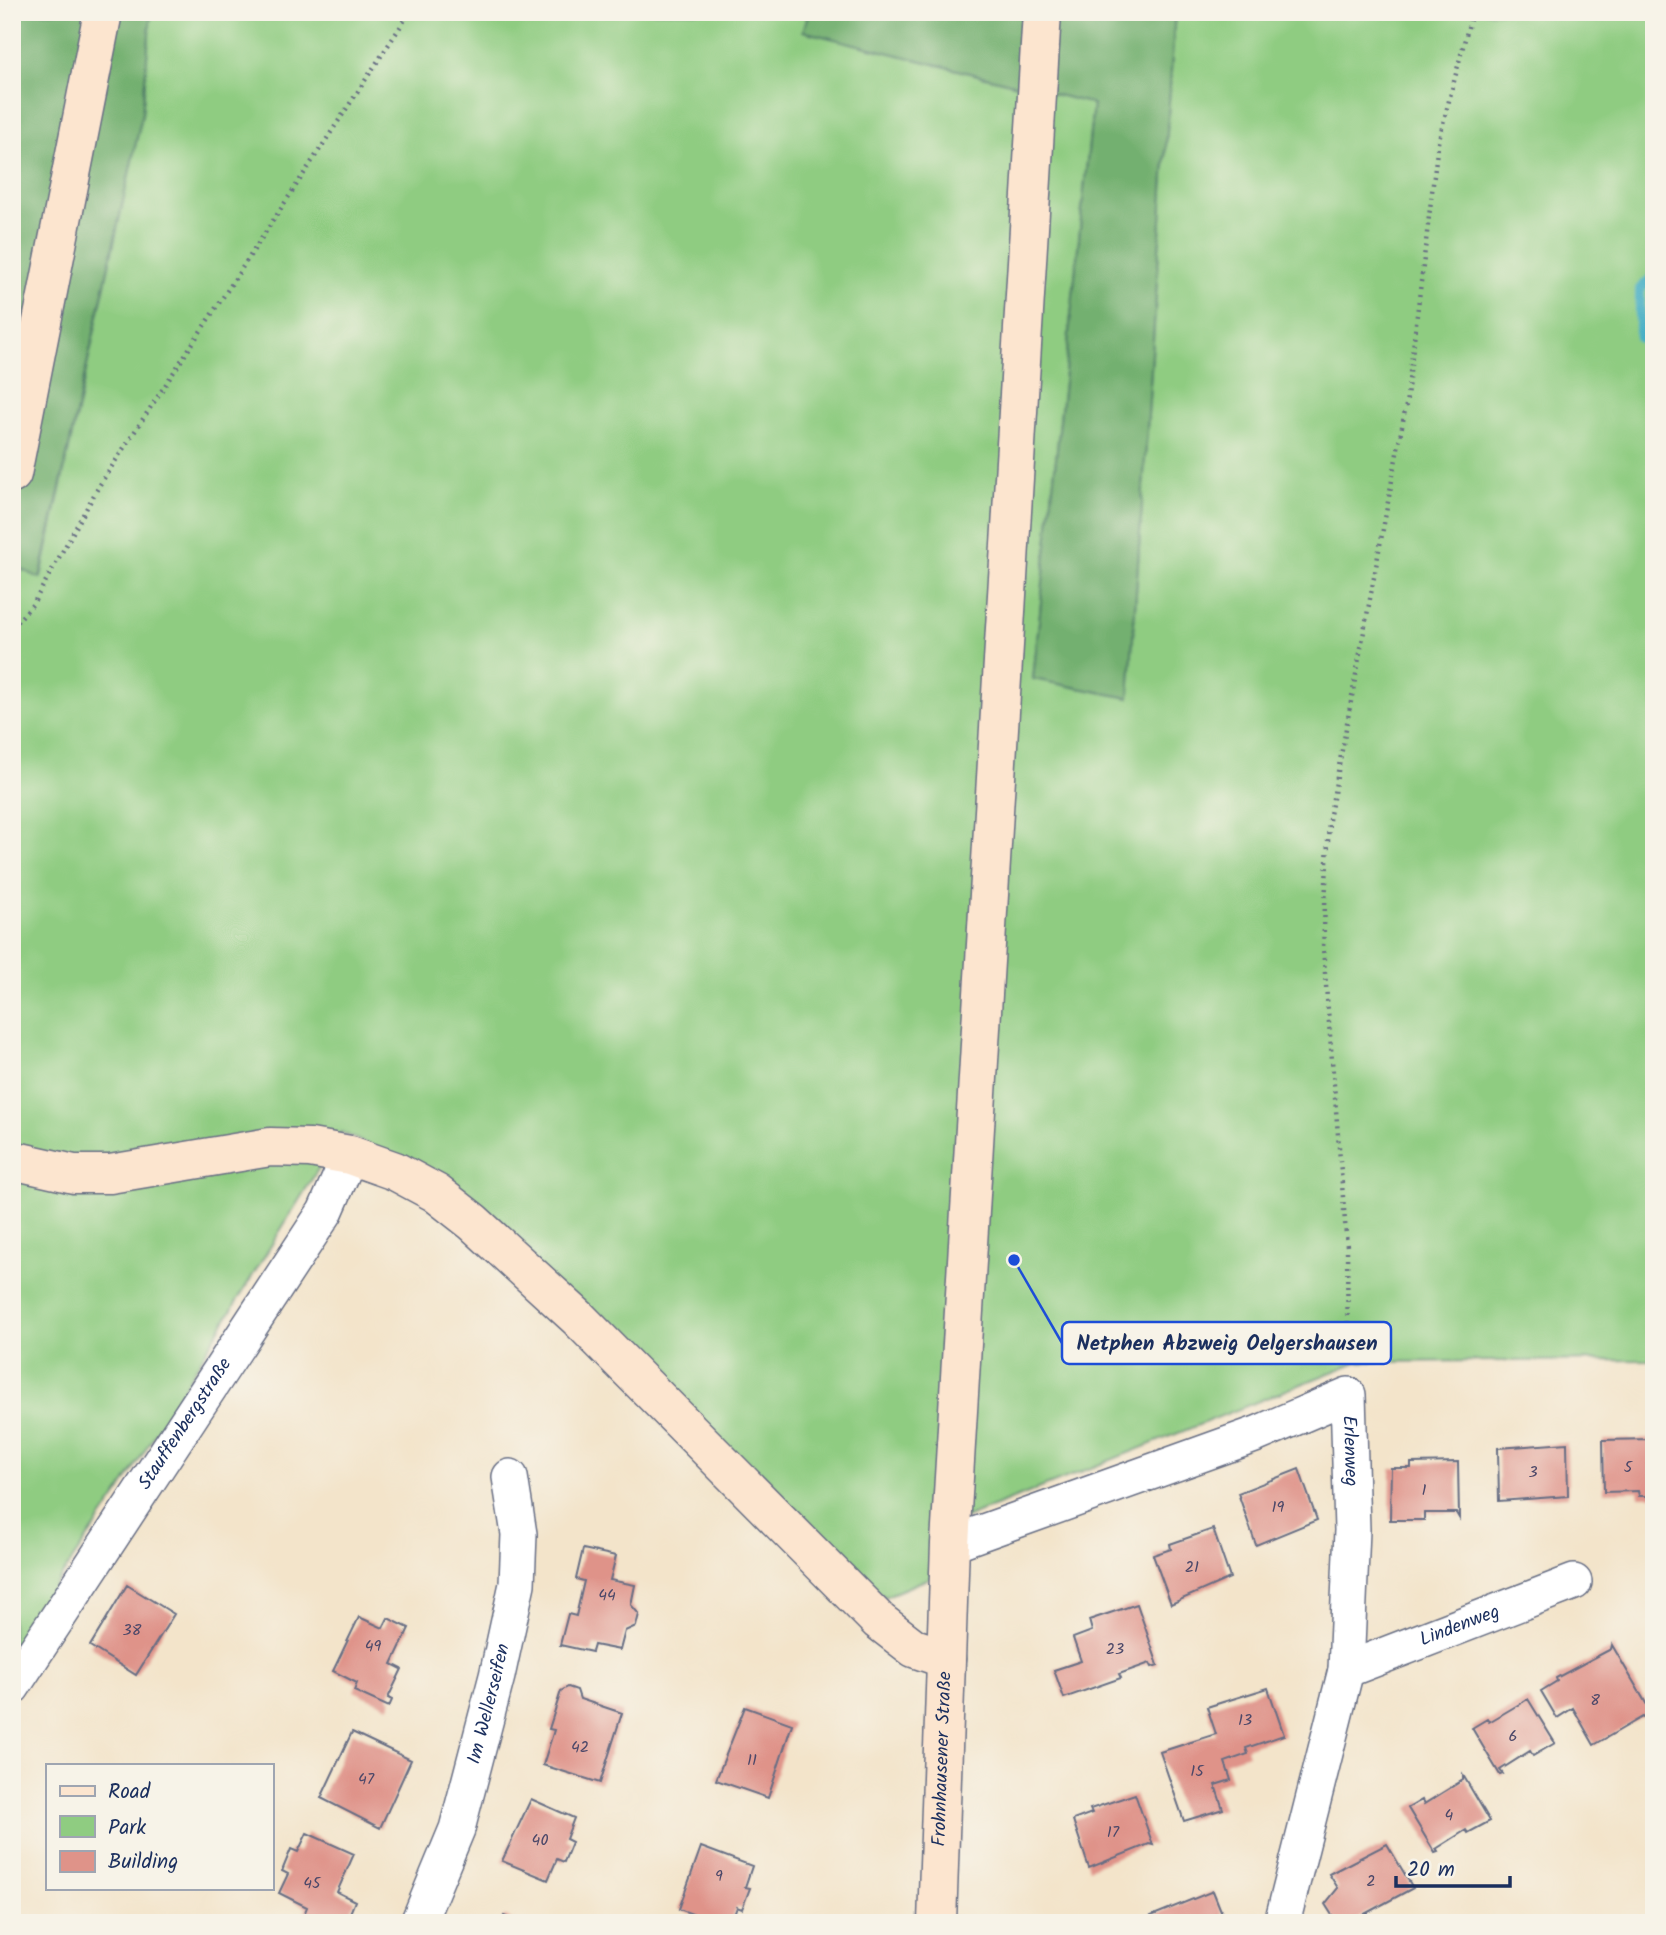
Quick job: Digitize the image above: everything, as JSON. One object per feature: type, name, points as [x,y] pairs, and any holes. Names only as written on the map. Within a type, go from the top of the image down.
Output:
[{"type":"main road","points":[[12,474],[103,12]]},
{"type":"main road","points":[[946,1659],[950,1544],[1042,12]]},
{"type":"main road","name":"Frohnhausener Straße","points":[[12,1160],[74,1174],[110,1174],[270,1147],[310,1149],[350,1155],[405,1176],[436,1193],[474,1222],[578,1318],[897,1636],[929,1656],[946,1659],[937,1923]]},
{"type":"street","name":"Stauffenbergstraße","points":[[12,1687],[326,1212],[350,1155]]},
{"type":"street","name":"Erlenweg","points":[[950,1544],[1257,1434],[1348,1395],[1352,1530],[1346,1670],[1282,1923]]},
{"type":"street","name":"Im Wellerseifen","points":[[418,1923],[457,1829],[497,1676],[517,1584],[519,1534],[510,1477]]},
{"type":"street","name":"Lindenweg","points":[[1346,1670],[1574,1582]]},
{"type":"path","points":[[12,627],[33,604],[99,485],[410,12]]},
{"type":"path","points":[[1348,1395],[1347,1247],[1324,948],[1323,898],[1329,820],[1406,405],[1438,143],[1472,12]]},
{"type":"green space","points":[[12,12],[151,12],[142,115],[40,578],[12,565]]},
{"type":"green space","points":[[151,12],[809,12],[804,31],[1093,104],[1033,679],[1129,698],[1175,12],[1654,12],[1654,136],[1650,144],[1654,376],[1654,1360],[1357,1362],[935,1530],[930,1578],[884,1597],[575,1301],[398,1159],[341,1132],[120,1491],[12,1648],[12,565],[41,577],[142,115]]},
{"type":"green space","points":[[809,12],[1175,12],[1129,698],[1033,679],[1093,104],[803,31]]},
{"type":"green space","points":[[1654,136],[1654,376],[1650,144]]},
{"type":"building","points":[[1653,1439],[1654,1496],[1639,1496],[1638,1491],[1604,1492],[1603,1440]]},
{"type":"building","points":[[1567,1443],[1568,1496],[1499,1501],[1498,1448]]},
{"type":"building","points":[[1458,1462],[1459,1518],[1456,1513],[1424,1513],[1424,1520],[1390,1520],[1391,1468],[1411,1468],[1411,1463]]},
{"type":"building","points":[[1299,1469],[1317,1520],[1256,1545],[1238,1493]]},
{"type":"building","points":[[1213,1529],[1230,1578],[1171,1604],[1153,1555],[1171,1549],[1170,1544]]},
{"type":"building","points":[[583,1549],[616,1556],[610,1580],[635,1585],[631,1605],[639,1614],[636,1626],[625,1631],[620,1650],[594,1645],[592,1652],[560,1645],[568,1614],[576,1616],[584,1581],[576,1579]]},
{"type":"building","points":[[127,1585],[174,1614],[136,1675],[90,1646]]},
{"type":"building","points":[[1137,1604],[1158,1665],[1152,1667],[1150,1663],[1119,1674],[1121,1678],[1064,1698],[1054,1670],[1081,1661],[1073,1638],[1092,1631],[1089,1620]]},
{"type":"building","points":[[359,1617],[383,1628],[388,1618],[409,1628],[392,1664],[402,1669],[388,1698],[392,1700],[389,1707],[354,1691],[357,1683],[333,1671]]},
{"type":"building","points":[[1612,1645],[1651,1712],[1594,1745],[1573,1708],[1557,1718],[1541,1691],[1557,1681],[1556,1678],[1611,1649]]},
{"type":"building","points":[[568,1687],[577,1690],[580,1699],[622,1713],[600,1783],[543,1765],[554,1730],[549,1729],[561,1691]]},
{"type":"building","points":[[1268,1688],[1284,1735],[1246,1748],[1248,1754],[1225,1762],[1231,1780],[1215,1785],[1223,1809],[1184,1821],[1160,1752],[1216,1734],[1207,1707]]},
{"type":"building","points":[[1528,1699],[1555,1743],[1533,1756],[1530,1751],[1500,1770],[1503,1774],[1500,1775],[1472,1728],[1487,1719],[1489,1722]]},
{"type":"building","points":[[745,1707],[792,1724],[768,1798],[716,1780]]},
{"type":"building","points":[[352,1732],[411,1760],[380,1828],[321,1798]]},
{"type":"building","points":[[1463,1775],[1490,1821],[1468,1833],[1466,1830],[1436,1849],[1438,1852],[1435,1853],[1408,1808],[1422,1800],[1424,1804],[1463,1780]]},
{"type":"building","points":[[1135,1794],[1153,1845],[1149,1844],[1089,1868],[1073,1820],[1092,1813],[1090,1809]]},
{"type":"building","points":[[531,1799],[574,1818],[566,1839],[572,1842],[564,1862],[557,1859],[548,1880],[502,1861]]},
{"type":"building","points":[[307,1833],[354,1854],[337,1892],[355,1901],[346,1923],[315,1923],[303,1917],[307,1907],[279,1893],[288,1874],[282,1871],[291,1849],[298,1852]]},
{"type":"building","points":[[1387,1844],[1413,1888],[1359,1917],[1358,1923],[1337,1923],[1325,1904],[1338,1888],[1329,1874]]},
{"type":"building","points":[[701,1847],[752,1866],[745,1887],[750,1888],[742,1909],[737,1907],[731,1923],[716,1923],[679,1909]]},
{"type":"building","points":[[1213,1891],[1226,1923],[1154,1923],[1151,1916]]},
{"type":"building","points":[[504,1916],[519,1923],[501,1923]]},
{"type":"waterway","points":[[1654,276],[1640,289],[1640,338],[1654,339]]},
{"type":"place","name":"Netphen Abzweig Oelgershausen","points":[[1014,1260]]}]
